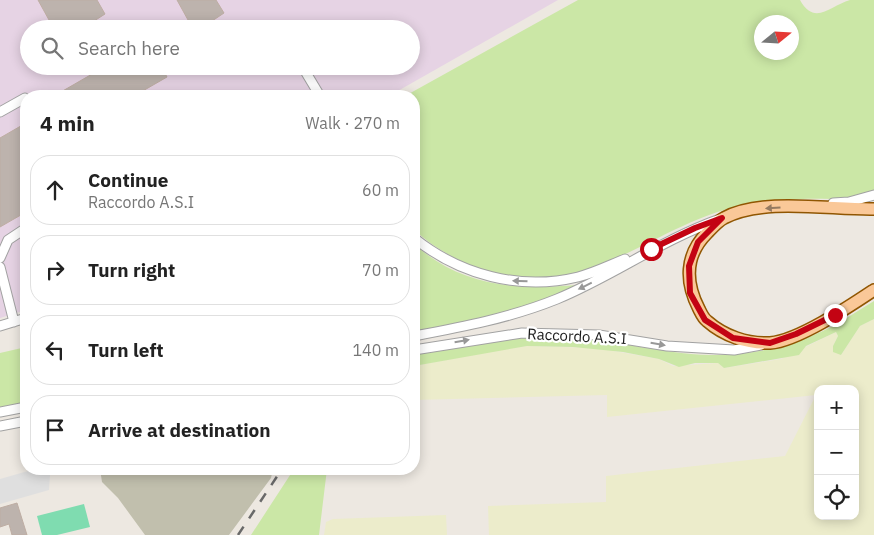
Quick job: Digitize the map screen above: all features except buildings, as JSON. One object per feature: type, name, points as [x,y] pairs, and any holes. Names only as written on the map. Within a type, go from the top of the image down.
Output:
[{"type":"main road","points":[[874,209],[803,206],[755,210],[722,218],[698,242],[689,266],[690,293],[705,320],[733,338],[770,343],[796,334],[835,315],[874,290]]},
{"type":"street","points":[[307,75],[316,90]]},
{"type":"street","points":[[0,112],[20,101]]},
{"type":"street","points":[[803,206],[849,202],[874,195]]},
{"type":"street","name":"Raccordo A.S.I","points":[[420,335],[472,326],[557,299],[597,280],[651,249],[695,228],[722,218]]},
{"type":"street","points":[[0,258],[8,240],[20,232]]},
{"type":"street","points":[[420,243],[430,251],[461,268],[504,281],[543,282],[579,276],[651,249]]},
{"type":"street","points":[[0,267],[2,282],[14,322]]},
{"type":"street","points":[[0,326],[20,320]]},
{"type":"street","name":"Raccordo A.S.I","points":[[420,349],[522,333],[599,335],[667,346],[734,350],[770,343]]},
{"type":"street","points":[[0,412],[20,408]]},
{"type":"street","points":[[0,426],[20,422]]},
{"type":"shaded area","points":[[0,0],[558,0],[400,90],[20,90],[20,312],[0,318]]},
{"type":"shaded area","points":[[20,473],[20,475],[50,475],[49,490],[0,504],[0,479]]},
{"type":"shaded area","points":[[101,475],[272,475],[229,535],[145,535],[118,498],[102,482]]},
{"type":"green space","points":[[578,0],[800,0],[811,12],[817,13],[824,12],[850,0],[874,0],[874,193],[848,199],[803,199],[763,202],[717,212],[626,254],[596,266],[565,275],[532,278],[496,273],[452,257],[420,235],[420,90],[416,90]]},
{"type":"green space","points":[[420,249],[451,269],[491,282],[511,286],[533,287],[577,285],[517,308],[456,324],[420,331]]},
{"type":"green space","points":[[874,301],[874,319],[860,326],[841,355],[833,352],[833,346],[838,336],[836,332],[806,346],[799,355],[724,368],[718,363],[695,363],[679,367],[659,359],[623,352],[573,347],[527,346],[420,365],[420,354],[483,342],[535,336],[593,339],[691,354],[741,354],[787,345],[835,325]]},
{"type":"green space","points":[[874,319],[874,535],[489,535],[488,506],[606,502],[606,476],[785,456],[814,399],[814,520],[859,520],[859,385],[814,385],[814,395],[607,417],[607,395],[420,400],[420,365],[527,346],[596,348],[659,359],[673,366],[718,363],[724,368],[781,359],[836,332],[838,336],[833,346],[841,355],[860,326]]},
{"type":"green space","points":[[20,348],[20,403],[0,407],[0,353]]},
{"type":"green space","points":[[290,475],[326,475],[319,535],[251,535]]},
{"type":"green space","points":[[84,504],[90,527],[57,535],[42,535],[37,516]]},
{"type":"green space","points":[[446,515],[447,535],[324,535],[326,522],[333,519]]},
{"type":"railway","points":[[238,535],[278,475]]},
{"type":"route","points":[[651,249],[695,228],[722,218],[698,242],[689,266],[690,293],[705,320],[733,338],[770,343],[796,334],[835,315]]}]
